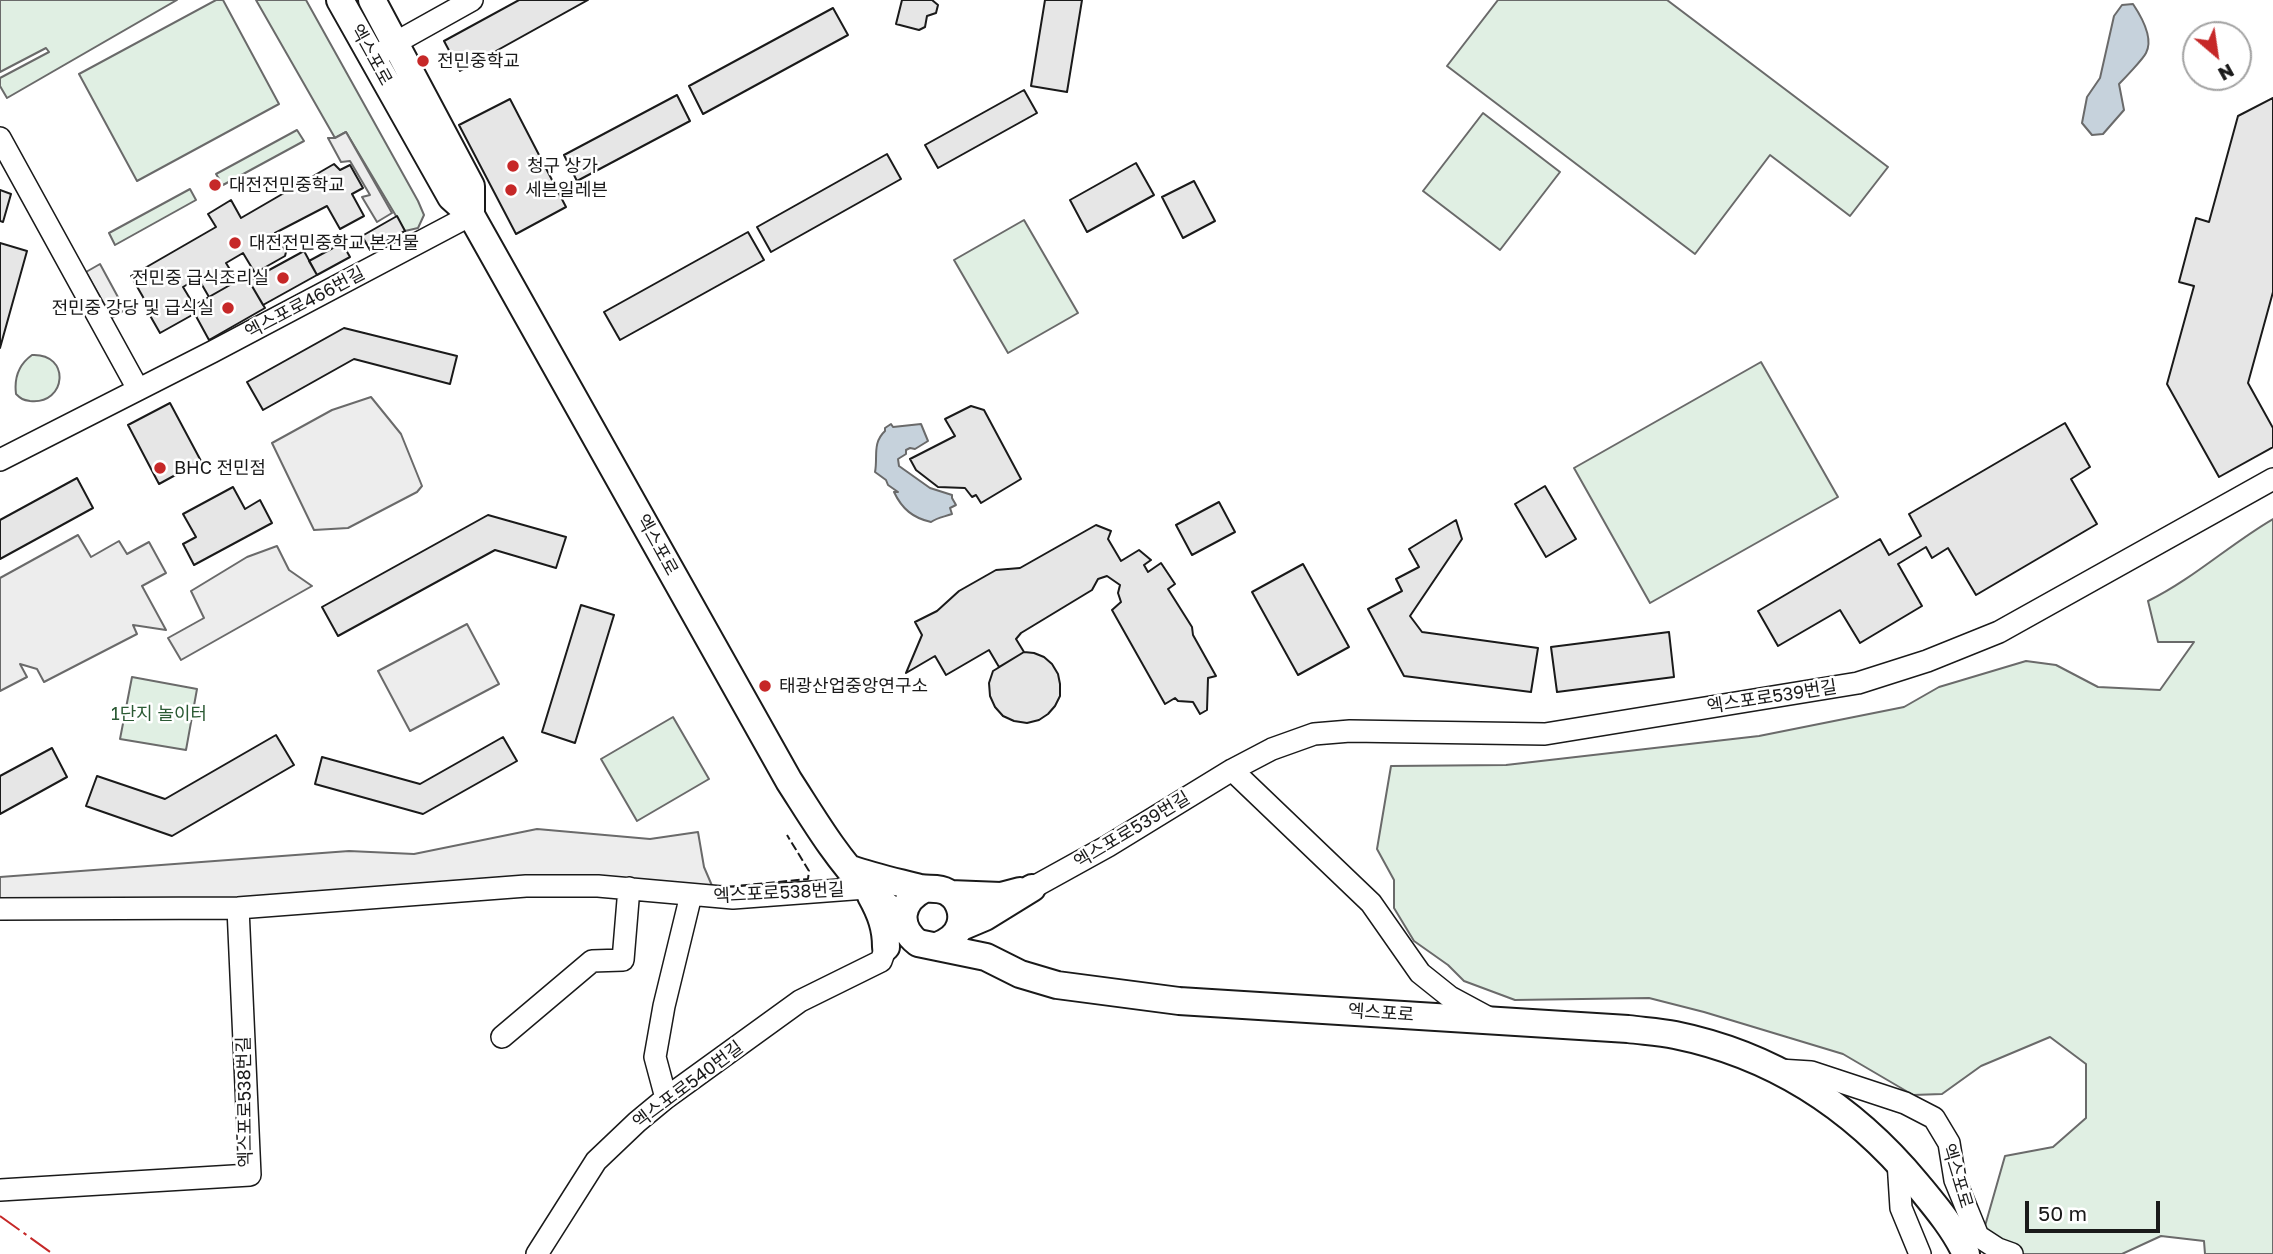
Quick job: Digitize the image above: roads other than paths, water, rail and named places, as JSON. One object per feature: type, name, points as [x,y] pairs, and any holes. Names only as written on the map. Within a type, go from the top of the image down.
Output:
[{"type":"main road","name":"엑스포로","points":[[340,0],[451,197],[471,215],[789,781],[823,835],[859,879]]},
{"type":"main road","name":"엑스포로","points":[[372,0],[471,186],[471,215]]},
{"type":"main road","points":[[859,879],[896,881],[924,889],[942,889],[950,894],[961,909],[946,938]]},
{"type":"main road","points":[[859,879],[904,925],[911,937],[946,938]]},
{"type":"main road","points":[[859,879],[880,912],[886,929],[884,954]]},
{"type":"main road","points":[[884,954],[946,938],[1032,888]]},
{"type":"main road","points":[[950,894],[1001,896],[1032,888]]},
{"type":"main road","points":[[884,954],[904,925],[903,910],[908,901],[915,893],[924,889]]},
{"type":"main road","points":[[984,953],[981,940],[984,923],[993,912]]},
{"type":"main road","name":"엑스포로","points":[[946,938],[984,953],[1020,974],[1057,985],[1179,1001],[1628,1029],[1676,1035],[1732,1051],[1777,1070],[1821,1094],[1868,1131],[1898,1161],[1941,1213],[1966,1254]]},
{"type":"street","points":[[373,58],[472,0]]},
{"type":"street","points":[[0,138],[138,388]]},
{"type":"street","name":"엑스포로466번길","points":[[0,460],[471,215]]},
{"type":"street","name":"엑스포로539번길","points":[[1032,888],[1108,846],[1232,770],[1272,749],[1314,734],[1350,731],[1545,734],[1858,683],[1927,661],[1999,632],[2273,479]]},
{"type":"street","points":[[1232,770],[1371,904],[1420,973],[1450,997],[1491,1019]]},
{"type":"street","name":"엑스포로538번길","points":[[0,909],[238,908],[526,886],[629,888],[733,898],[859,879]]},
{"type":"street","points":[[502,1037],[592,961],[623,960],[629,888]]},
{"type":"street","name":"엑스포로538번길","points":[[666,1098],[655,1057],[664,1006],[691,895]]},
{"type":"street","name":"엑스포로538번길","points":[[0,1190],[250,1175],[238,908]]},
{"type":"street","name":"엑스포로540번길","points":[[537,1254],[596,1161],[666,1098],[800,1002],[884,954]]},
{"type":"street","name":"엑스포로","points":[[1777,1070],[1811,1072],[1905,1103],[1934,1118],[1949,1143],[1955,1180],[1978,1236],[1998,1249],[2012,1254]]},
{"type":"street","points":[[1898,1161],[1901,1208],[1920,1254]]},
{"type":"place","name":"전민중학교","points":[[423,61]]},
{"type":"place","name":"청구 상가","points":[[513,166]]},
{"type":"place","name":"대전전민중학교","points":[[215,185]]},
{"type":"place","name":"세븐일레븐","points":[[511,190]]},
{"type":"place","name":"대전전민중학교 본건물","points":[[235,243]]},
{"type":"place","name":"전민중 급식조리실","points":[[283,278]]},
{"type":"place","name":"전민중 강당 및 급식실","points":[[228,308]]},
{"type":"place","name":"BHC 전민점","points":[[160,468]]},
{"type":"place","name":"태광산업중앙연구소","points":[[765,686]]},
{"type":"park label","name":"1단지 놀이터","points":[[159,714]]}]
